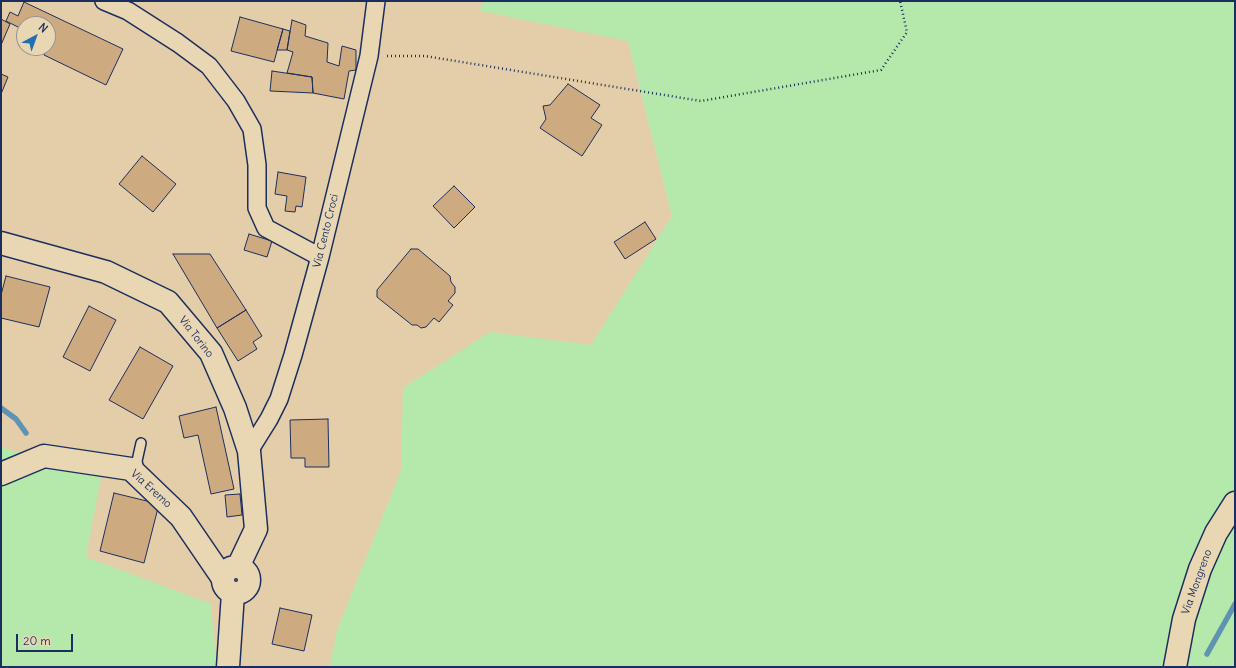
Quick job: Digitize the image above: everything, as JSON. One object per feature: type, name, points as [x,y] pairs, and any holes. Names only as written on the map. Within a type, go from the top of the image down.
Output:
[{"type":"main road","name":"Via Torino","points":[[1,243],[106,272],[168,302],[211,353],[235,408],[249,451],[256,529],[231,579],[228,667]]},
{"type":"main road","name":"Via Eremo","points":[[1,474],[44,456],[131,469],[181,516],[231,579]]},
{"type":"main road","name":"Via Mongreno","points":[[1175,667],[1184,619],[1200,569],[1216,533],[1235,503]]},
{"type":"street","points":[[104,1],[128,11],[178,43],[209,66],[236,101],[252,129],[257,165],[257,208],[266,228],[320,257]]},
{"type":"street","name":"Via Cento Croci","points":[[249,451],[269,419],[279,399],[320,257],[369,56],[376,1]]},
{"type":"lane","points":[[141,443],[138,461],[141,478]]},
{"type":"path","points":[[369,56],[425,56],[701,101],[881,70],[907,32],[900,1]]},
{"type":"green space","points":[[483,1],[1235,1],[1235,667],[330,667],[337,630],[401,471],[403,388],[490,332],[591,345],[672,216],[628,41],[480,11]]},
{"type":"green space","points":[[1,447],[101,477],[86,557],[211,604],[217,667],[1,667]]},
{"type":"building","points":[[24,2],[53,16],[18,16]]},
{"type":"building","points":[[10,12],[18,16],[16,16],[16,26],[6,21]]},
{"type":"building","points":[[56,17],[123,49],[106,85],[46,56],[56,56]]},
{"type":"building","points":[[240,17],[283,29],[274,62],[231,51]]},
{"type":"building","points":[[1,19],[10,24],[1,45]]},
{"type":"building","points":[[292,20],[306,25],[305,36],[328,43],[327,62],[339,66],[342,46],[356,50],[356,70],[349,71],[344,99],[313,93],[312,77],[287,73],[293,52],[287,50]]},
{"type":"building","points":[[283,29],[290,31],[287,50],[277,50]]},
{"type":"building","points":[[272,71],[312,77],[313,93],[270,91]]},
{"type":"building","points":[[1,74],[8,77],[1,94]]},
{"type":"building","points":[[568,84],[600,105],[591,118],[602,125],[582,156],[540,128],[546,119],[543,106],[550,105]]},
{"type":"building","points":[[142,156],[176,184],[153,212],[119,184]]},
{"type":"building","points":[[278,172],[306,177],[302,207],[296,206],[295,212],[285,211],[287,196],[275,194]]},
{"type":"building","points":[[454,186],[475,207],[454,228],[433,206]]},
{"type":"building","points":[[645,222],[656,239],[625,259],[614,242]]},
{"type":"building","points":[[249,234],[272,241],[267,257],[244,250]]},
{"type":"building","points":[[411,249],[418,249],[450,276],[451,282],[455,287],[455,293],[448,301],[453,305],[439,322],[434,318],[426,327],[421,328],[417,325],[412,325],[377,297],[377,290]]},
{"type":"building","points":[[173,254],[210,254],[246,310],[217,328]]},
{"type":"building","points":[[6,276],[50,287],[39,327],[1,318],[1,295]]},
{"type":"building","points":[[89,306],[116,320],[90,371],[63,357]]},
{"type":"building","points":[[246,310],[262,336],[253,342],[257,349],[238,361],[217,328]]},
{"type":"building","points":[[140,347],[173,366],[143,419],[109,400]]},
{"type":"building","points":[[216,407],[234,489],[211,494],[198,435],[184,438],[179,416]]},
{"type":"building","points":[[328,419],[329,467],[305,467],[305,458],[291,458],[290,420]]},
{"type":"building","points":[[114,493],[159,504],[144,563],[100,551]]},
{"type":"building","points":[[240,494],[242,515],[227,517],[225,495]]},
{"type":"building","points":[[280,608],[312,615],[304,651],[272,644]]},
{"type":"waterway","points":[[1,408],[16,419],[26,433]]},
{"type":"waterway","points":[[1207,654],[1235,604]]}]
